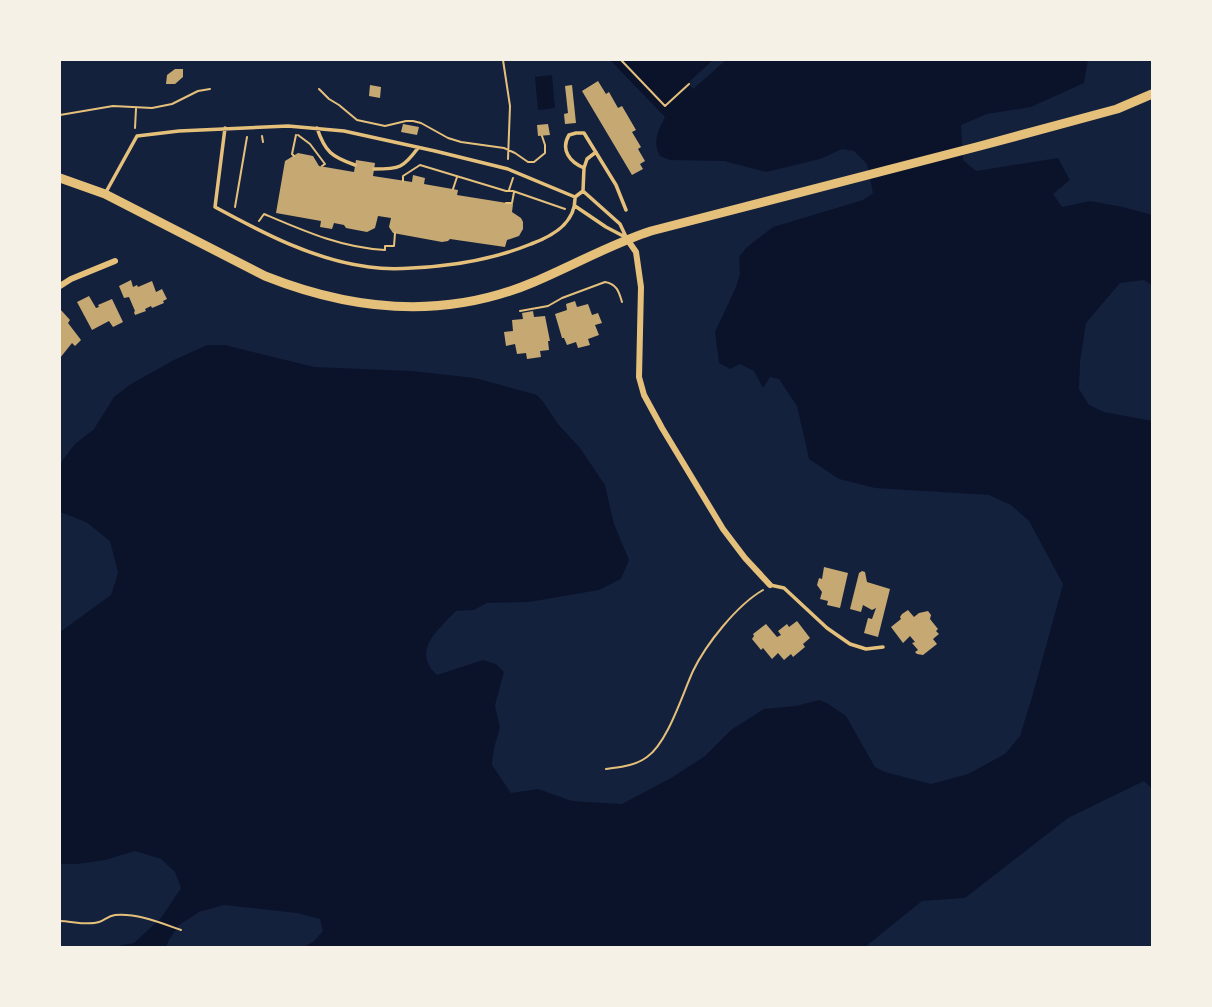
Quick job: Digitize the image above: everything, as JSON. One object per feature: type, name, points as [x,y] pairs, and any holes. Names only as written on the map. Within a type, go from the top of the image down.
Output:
[{"type":"main road","points":[[60,178],[105,194],[265,276],[317,295],[371,305],[453,304],[493,296],[532,283],[627,239],[676,224],[1117,109],[1153,94]]},
{"type":"street","points":[[627,239],[636,252],[641,287],[639,377],[644,395],[723,529],[770,586]]},
{"type":"street","points":[[60,286],[115,261]]},
{"type":"lane","points":[[105,194],[137,136],[179,131],[289,126],[344,131],[508,169],[575,197]]},
{"type":"lane","points":[[225,128],[215,207],[282,241],[313,253],[369,267],[395,269],[461,264],[513,252],[556,233],[567,222],[575,206],[575,197]]},
{"type":"lane","points":[[317,128],[322,144],[331,155],[355,166]]},
{"type":"lane","points":[[583,168],[571,161],[567,155],[565,141],[569,135],[584,134],[616,184],[626,210]]},
{"type":"lane","points":[[374,169],[402,166],[418,148]]},
{"type":"lane","points":[[596,152],[587,159],[583,168],[583,191],[620,224],[627,239]]},
{"type":"lane","points":[[575,197],[583,191]]},
{"type":"lane","points":[[575,206],[627,239]]},
{"type":"lane","points":[[770,586],[784,588],[827,628],[849,644],[866,649],[883,647]]},
{"type":"path","points":[[503,60],[510,106],[508,169]]},
{"type":"path","points":[[621,60],[665,106],[689,85]]},
{"type":"path","points":[[60,115],[113,106],[152,108],[172,104],[198,91],[210,89]]},
{"type":"path","points":[[319,89],[357,120],[385,125],[406,121],[421,123],[448,138],[508,150],[528,162],[534,162],[545,153],[541,136]]},
{"type":"path","points":[[135,128],[136,108]]},
{"type":"path","points":[[294,156],[292,153],[297,127]]},
{"type":"path","points":[[263,142],[261,135],[270,134]]},
{"type":"path","points":[[296,134],[305,139],[325,164],[322,166]]},
{"type":"path","points":[[234,209],[247,136],[253,135]]},
{"type":"path","points":[[315,158],[318,155]]},
{"type":"path","points":[[403,181],[404,176],[420,165],[514,191],[572,212]]},
{"type":"path","points":[[509,191],[515,172]]},
{"type":"path","points":[[453,189],[457,176]]},
{"type":"path","points":[[506,203],[512,203],[514,191]]},
{"type":"path","points":[[257,221],[260,221],[264,214],[314,236],[374,250],[385,250],[385,246],[394,246],[395,233]]},
{"type":"path","points":[[520,311],[548,306],[605,282],[616,287],[622,302]]},
{"type":"path","points":[[606,769],[638,763],[659,746],[706,647],[751,597],[770,586]]},
{"type":"path","points":[[60,921],[99,922],[113,915],[144,918],[181,930]]},
{"type":"water","points":[[610,60],[1088,60],[1084,83],[1031,107],[987,114],[961,125],[963,160],[976,171],[1058,158],[1070,180],[1053,194],[1062,207],[1090,201],[1152,215],[1152,285],[1144,280],[1120,283],[1086,323],[1079,389],[1089,405],[1104,412],[1152,421],[1152,789],[1144,781],[1068,818],[965,898],[922,901],[865,947],[304,947],[323,931],[320,919],[297,913],[224,905],[199,912],[179,925],[166,947],[112,947],[134,943],[161,918],[181,888],[175,872],[161,859],[135,851],[105,860],[60,864],[60,632],[111,595],[118,573],[110,541],[86,522],[60,512],[60,468],[75,444],[94,429],[114,397],[131,384],[207,345],[225,345],[314,367],[412,371],[475,378],[537,395],[580,448],[605,485],[614,524],[629,560],[621,579],[599,590],[529,602],[487,603],[474,610],[456,611],[435,633],[427,649],[426,658],[437,675],[483,660],[496,664],[504,672],[495,705],[500,728],[492,765],[511,793],[538,789],[572,801],[622,804],[705,756],[731,730],[764,709],[796,706],[819,700],[846,716],[875,767],[931,784],[968,774],[1005,754],[1020,736],[1063,584],[1029,521],[1011,505],[989,495],[875,488],[839,479],[809,459],[797,406],[779,379],[770,377],[763,388],[754,371],[740,364],[730,369],[719,363],[715,332],[736,287],[740,273],[739,257],[746,248],[773,227],[863,200],[873,193],[867,164],[854,151],[842,149],[820,159],[766,172],[724,161],[670,160],[660,156],[656,141],[665,117]]},
{"type":"water","points":[[552,75],[555,108],[538,110],[535,77]]},
{"type":"pier","points":[[713,60],[726,60],[693,89],[688,83]]},
{"type":"building","points":[[175,69],[183,69],[183,77],[175,84],[166,84],[167,75]]},
{"type":"building","points":[[598,81],[606,94],[609,92],[618,108],[622,106],[636,130],[632,132],[645,161],[640,164],[643,169],[632,175],[582,91]]},
{"type":"building","points":[[370,85],[381,87],[380,98],[369,96]]},
{"type":"building","points":[[572,85],[576,123],[565,124],[564,114],[568,113],[565,86]]},
{"type":"building","points":[[403,124],[419,127],[417,135],[401,132]]},
{"type":"building","points":[[548,124],[550,135],[538,136],[537,125]]},
{"type":"building","points":[[298,153],[313,156],[319,166],[354,172],[356,160],[375,163],[373,176],[412,182],[413,175],[425,178],[424,184],[458,190],[457,195],[513,204],[512,212],[521,218],[523,229],[519,236],[507,240],[505,247],[450,239],[442,242],[393,233],[389,227],[391,218],[378,216],[375,228],[367,232],[334,223],[332,229],[320,227],[321,221],[276,213],[285,161]]},
{"type":"building","points":[[131,280],[133,287],[152,281],[156,292],[162,289],[167,299],[164,303],[152,308],[151,306],[135,315],[129,297],[124,298],[119,286]]},
{"type":"building","points":[[89,296],[96,308],[112,299],[123,322],[113,327],[109,321],[92,330],[77,302]]},
{"type":"building","points":[[575,301],[577,307],[588,304],[592,315],[598,313],[602,323],[595,325],[599,335],[588,339],[590,345],[578,348],[576,342],[567,345],[562,338],[555,314],[567,310],[566,304]]},
{"type":"building","points":[[60,309],[70,320],[68,323],[81,340],[75,346],[72,343],[60,358]]},
{"type":"building","points":[[533,311],[534,317],[545,316],[549,350],[540,351],[541,357],[527,359],[526,353],[517,354],[515,344],[506,346],[504,332],[513,331],[512,320],[523,319],[522,313]]},
{"type":"building","points":[[824,567],[848,573],[840,608],[827,605],[828,601],[820,599],[822,592],[817,585],[819,578],[822,579]]},
{"type":"building","points":[[865,572],[867,582],[890,589],[878,637],[864,633],[868,618],[872,619],[876,608],[872,610],[863,605],[861,612],[850,609],[859,573]]},
{"type":"building","points":[[908,610],[914,617],[928,611],[930,619],[938,629],[936,631],[939,634],[933,639],[937,644],[923,655],[915,652],[918,650],[910,636],[903,643],[891,627]]},
{"type":"building","points":[[797,621],[810,638],[803,644],[805,647],[793,657],[791,654],[784,660],[778,653],[772,659],[752,639],[753,634],[766,624],[777,637],[781,635],[778,631]]}]
